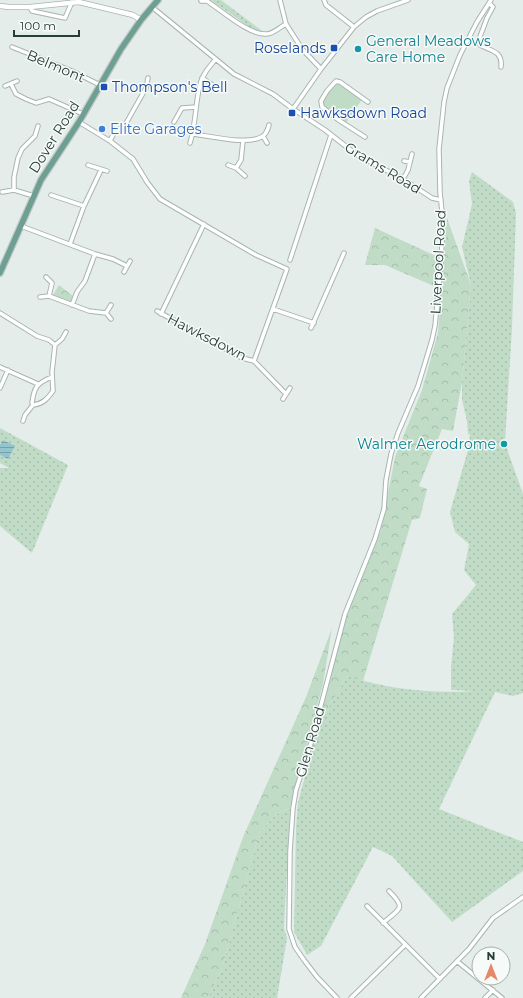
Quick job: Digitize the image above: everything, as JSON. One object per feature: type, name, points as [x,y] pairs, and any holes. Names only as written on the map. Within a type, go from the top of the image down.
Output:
[{"type":"main road","name":"Dover Road","points":[[0,273],[48,168],[79,122],[121,48],[140,20],[158,0]]},
{"type":"street","points":[[280,0],[286,24],[302,49],[321,69]]},
{"type":"street","points":[[324,0],[326,5],[354,27]]},
{"type":"street","points":[[293,109],[321,69],[354,27],[372,14],[408,0]]},
{"type":"street","points":[[0,6],[9,8],[30,7],[79,1],[133,15],[140,20]]},
{"type":"street","points":[[201,1],[207,1],[246,28],[259,34],[268,34],[286,24]]},
{"type":"street","points":[[30,7],[32,11],[65,18],[72,2]]},
{"type":"street","points":[[490,2],[493,7],[478,42],[480,45],[494,51],[500,56],[502,60],[501,67]]},
{"type":"street","name":"Liverpool Road","points":[[386,480],[391,454],[398,433],[418,386],[435,326],[443,222],[440,149],[442,113],[447,88],[460,56],[477,22],[490,2]]},
{"type":"street","name":"Grams Road","points":[[152,7],[234,74],[273,94],[325,130],[357,155],[403,179],[432,198],[441,200]]},
{"type":"street","name":"Belmont","points":[[12,47],[72,71],[100,85]]},
{"type":"street","points":[[190,143],[193,134],[202,78],[216,59]]},
{"type":"street","points":[[110,141],[114,133],[125,125],[146,88],[148,78]]},
{"type":"street","points":[[202,78],[218,88]]},
{"type":"street","points":[[365,137],[340,121],[322,106],[321,101],[336,81],[340,82],[368,102]]},
{"type":"street","points":[[5,86],[17,82]]},
{"type":"street","points":[[11,84],[16,94],[26,99],[36,103],[50,99],[83,114]]},
{"type":"street","points":[[50,99],[52,94]]},
{"type":"street","points":[[178,102],[182,108]]},
{"type":"street","points":[[182,108],[196,108]]},
{"type":"street","points":[[174,122],[182,108]]},
{"type":"street","name":"Hawksdown","points":[[79,122],[110,141],[133,159],[147,182],[160,199],[256,255],[287,269],[254,361]]},
{"type":"street","points":[[193,134],[243,141],[263,136],[269,125]]},
{"type":"street","points":[[14,190],[14,177],[18,158],[22,149],[35,136],[38,126]]},
{"type":"street","points":[[290,260],[331,135]]},
{"type":"street","points":[[263,136],[267,143]]},
{"type":"street","points":[[236,168],[241,160],[243,141]]},
{"type":"street","points":[[403,179],[412,154]]},
{"type":"street","points":[[404,161],[410,162]]},
{"type":"street","points":[[88,165],[107,171]]},
{"type":"street","points":[[228,166],[236,168],[245,176]]},
{"type":"street","points":[[70,244],[84,206],[101,170]]},
{"type":"street","points":[[2,192],[14,190],[34,196]]},
{"type":"street","points":[[51,196],[84,206]]},
{"type":"street","points":[[56,204],[58,198]]},
{"type":"street","name":"Hawksdown","points":[[161,314],[204,224]]},
{"type":"street","points":[[21,226],[95,254],[113,259],[127,266]]},
{"type":"street","points":[[311,328],[344,253]]},
{"type":"street","points":[[72,305],[77,292],[86,281],[95,254]]},
{"type":"street","points":[[124,272],[130,261]]},
{"type":"street","points":[[46,277],[52,283],[49,296]]},
{"type":"street","points":[[40,297],[49,296],[89,311],[106,314],[111,319]]},
{"type":"street","points":[[106,314],[111,305]]},
{"type":"street","points":[[273,309],[314,323]]},
{"type":"street","name":"Hawksdown","points":[[157,311],[242,358],[254,361],[286,394]]},
{"type":"street","points":[[0,313],[31,332],[49,340],[55,345]]},
{"type":"street","points":[[33,405],[37,405],[47,400],[54,391],[52,377],[55,345],[62,339],[66,332]]},
{"type":"street","points":[[0,367],[38,384]]},
{"type":"street","points":[[0,388],[8,370]]},
{"type":"street","points":[[23,421],[33,405],[33,394],[36,387],[38,384],[52,377]]},
{"type":"street","points":[[283,399],[290,388]]},
{"type":"street","name":"Glen Road","points":[[337,998],[317,977],[304,960],[295,947],[289,929],[292,820],[296,790],[345,614],[375,539],[384,509],[386,480]]},
{"type":"street","points":[[383,923],[399,909],[400,905],[399,901],[389,891]]},
{"type":"street","points":[[421,998],[458,962],[493,918],[523,897]]},
{"type":"street","points":[[367,906],[440,979]]},
{"type":"street","points":[[352,998],[405,945]]},
{"type":"street","points":[[458,962],[502,998]]},
{"type":"street","points":[[485,998],[493,990]]},
{"type":"green space","points":[[211,0],[221,0],[265,33],[255,31]]},
{"type":"green space","points":[[336,81],[363,98],[345,124],[321,104],[327,91]]},
{"type":"green space","points":[[472,172],[513,202],[516,213],[512,328],[505,441],[501,441],[500,446],[506,446],[523,494],[523,693],[513,696],[495,692],[439,809],[523,842],[523,871],[452,922],[392,856],[373,847],[321,946],[307,955],[294,932],[296,828],[298,803],[318,726],[347,676],[410,690],[441,692],[473,691],[451,690],[451,667],[454,637],[452,614],[476,585],[464,570],[469,544],[455,532],[450,512],[468,450],[470,435],[468,434],[467,421],[462,400],[462,382],[471,285],[462,247],[472,204],[469,181]]},
{"type":"green space","points":[[447,218],[471,285],[462,382],[453,431],[442,429],[419,486],[427,489],[420,518],[412,520],[363,681],[347,676],[318,726],[347,614],[381,530],[395,457],[422,390],[438,333]]},
{"type":"green space","points":[[375,228],[438,257],[436,287],[385,265],[365,265]]},
{"type":"green space","points":[[59,285],[73,296],[71,302],[53,295]]},
{"type":"green space","points":[[0,428],[68,465],[32,553],[0,526],[0,468],[9,468],[0,463],[0,455],[8,458],[0,445]]},
{"type":"green space","points":[[332,628],[323,684],[290,808],[275,815],[259,834],[223,965],[208,998],[181,998],[205,944],[243,837],[306,697]]},
{"type":"green space","points":[[290,808],[284,928],[287,938],[277,998],[208,998],[223,965],[259,834],[275,815]]},
{"type":"water","points":[[3,440],[15,446],[8,459],[0,455],[0,445]]},
{"type":"place","name":"Roselands","points":[[334,48]]},
{"type":"place","name":"General Meadows Care Home","points":[[358,49]]},
{"type":"place","name":"Thompson's Bell","points":[[104,87]]},
{"type":"place","name":"Hawksdown Road","points":[[292,113]]},
{"type":"place","name":"Elite Garages","points":[[102,129]]},
{"type":"place","name":"Walmer Aerodrome","points":[[504,444]]}]
